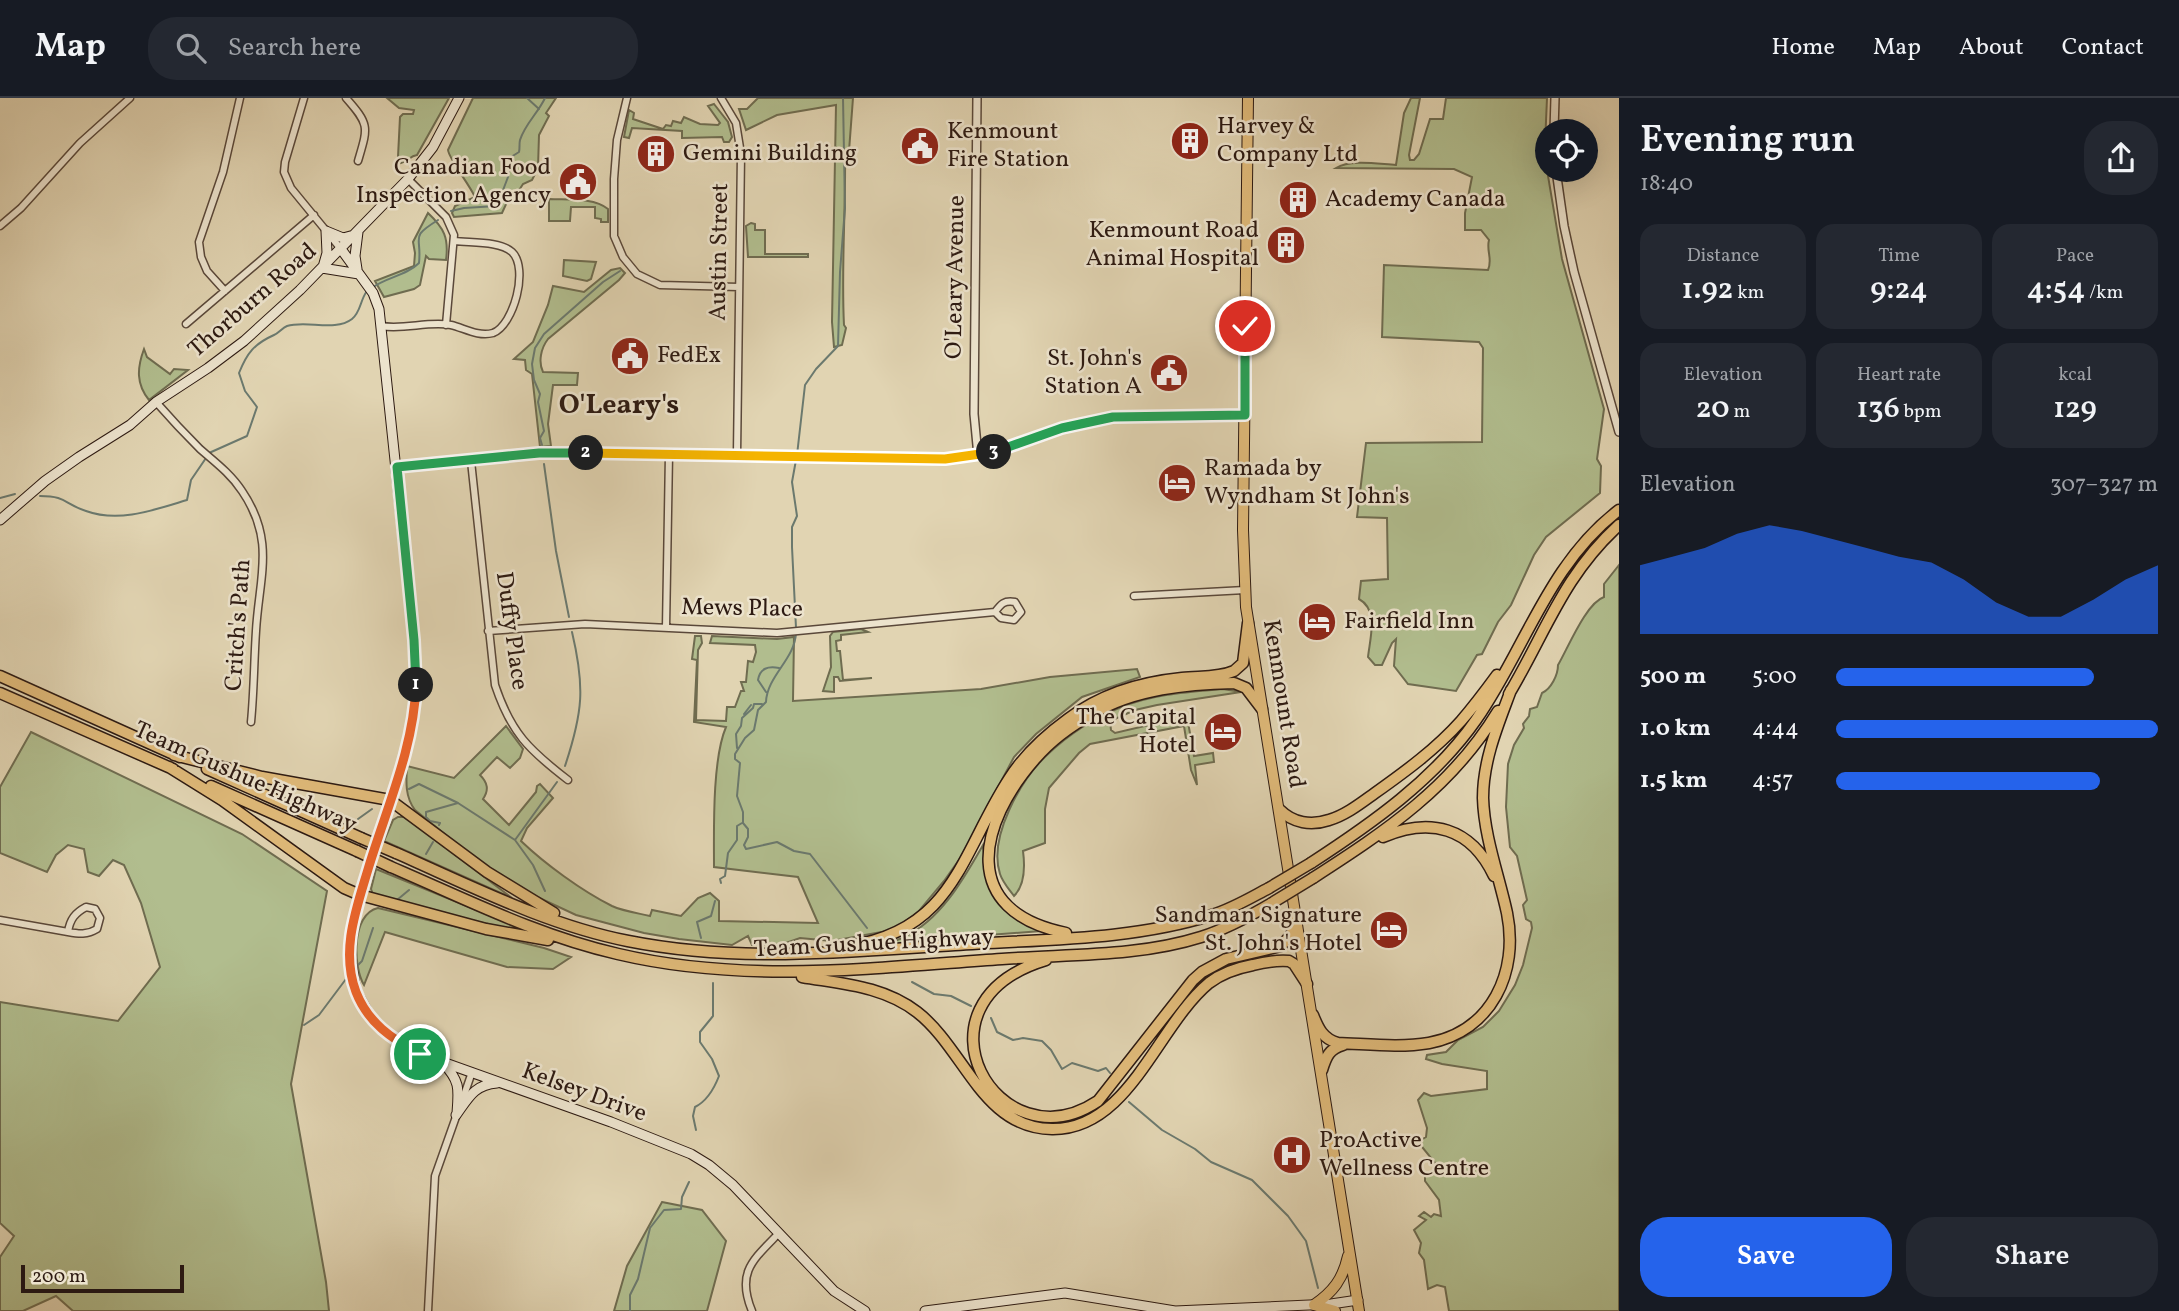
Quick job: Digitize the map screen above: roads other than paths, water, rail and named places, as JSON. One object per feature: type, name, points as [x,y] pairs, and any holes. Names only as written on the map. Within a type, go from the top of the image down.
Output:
[{"type":"highway","name":"Team Gushue Highway","points":[[0,676],[361,838],[534,912],[597,933],[681,950],[795,956],[1093,935],[1195,920],[1229,908],[1311,863],[1383,813],[1449,754],[1487,703],[1550,587],[1568,560],[1590,534],[1619,510]]},
{"type":"highway","name":"Team Gushue Highway","points":[[0,693],[536,930],[584,945],[681,966],[779,973],[883,968],[1144,948],[1201,937],[1245,919],[1370,841],[1436,790],[1474,746],[1511,690],[1563,592],[1590,555],[1619,525]]},
{"type":"highway","points":[[795,956],[863,944],[890,935],[910,924],[930,909],[952,884],[1008,780],[1025,757],[1047,735],[1071,716],[1112,694],[1163,680],[1223,675],[1234,671],[1243,663],[1248,622]]},
{"type":"highway","points":[[1280,810],[1287,818],[1296,821],[1331,819],[1349,810],[1412,767],[1461,721],[1523,638]]},
{"type":"highway","points":[[1093,935],[1048,929],[1026,920],[1007,906],[995,887],[988,865],[989,843],[996,820],[1020,777],[1054,740],[1074,725],[1096,712],[1144,693],[1234,683],[1245,688],[1262,709]]},
{"type":"highway","points":[[1313,1015],[1326,1038],[1338,1043],[1427,1043],[1452,1036],[1482,1015],[1502,985],[1510,960],[1510,931],[1483,799],[1491,747],[1511,690]]},
{"type":"highway","points":[[174,755],[262,777],[390,800],[520,894],[597,933]]},
{"type":"highway","points":[[169,767],[222,800],[344,888],[360,895],[486,929],[584,945]]},
{"type":"highway","points":[[1370,841],[1417,826],[1447,830],[1468,841],[1484,858],[1505,903]]},
{"type":"highway","points":[[1062,955],[1014,972],[998,983],[982,1004],[973,1030],[973,1049],[988,1084],[1000,1098],[1033,1115],[1051,1117],[1084,1110],[1098,1101],[1193,980],[1226,959],[1281,946],[1291,935],[1297,917]]},
{"type":"highway","points":[[779,973],[867,987],[903,1002],[945,1040],[986,1097],[998,1109],[1020,1123],[1053,1129],[1087,1122],[1116,1101],[1199,993],[1226,972],[1258,964],[1289,961],[1307,984]]},
{"type":"highway","points":[[1322,1070],[1332,1049],[1356,1044]]},
{"type":"main road","name":"Thorburn Road","points":[[0,520],[45,481],[130,425],[156,402],[244,341],[322,268],[408,179],[433,147],[459,98]]},
{"type":"main road","name":"Kenmount Road","points":[[1248,98],[1245,590],[1358,1306]]},
{"type":"main road","points":[[326,231],[343,238],[358,232],[355,256],[359,274],[322,268],[327,253],[326,231]]},
{"type":"main road","points":[[341,249],[359,274]]},
{"type":"main road","name":"Kelsey Drive","points":[[359,274],[371,290],[379,309],[414,640],[416,688],[408,741],[360,895],[349,949],[356,991],[363,1006],[383,1031],[420,1054],[611,1122],[691,1154],[733,1185],[834,1292],[865,1311]]},
{"type":"main road","points":[[441,1061],[458,1085],[456,1115]]},
{"type":"main road","points":[[456,1115],[480,1087],[503,1083]]},
{"type":"main road","points":[[1314,1305],[1338,1284],[1350,1249]]},
{"type":"main road","points":[[925,1311],[1065,1293],[1168,1310],[1358,1306]]},
{"type":"main road","points":[[1314,1305],[1335,1311]]},
{"type":"street","points":[[0,226],[80,143],[130,98]]},
{"type":"street","points":[[225,291],[208,271],[201,257],[199,242],[223,172],[240,98]]},
{"type":"street","points":[[304,98],[284,172],[291,188],[341,249]]},
{"type":"street","points":[[346,98],[365,122],[365,136],[358,161]]},
{"type":"street","points":[[626,98],[617,140],[614,179],[614,236],[623,257],[637,274],[660,285],[739,288]]},
{"type":"street","name":"Austin Street","points":[[721,98],[732,114],[740,141],[737,454]]},
{"type":"street","name":"O'Leary Avenue","points":[[977,98],[974,414],[978,456]]},
{"type":"street","points":[[1554,119],[1555,98]]},
{"type":"street","points":[[408,179],[443,214],[452,228],[455,241],[446,325]]},
{"type":"street","points":[[1558,182],[1574,272],[1619,432]]},
{"type":"street","points":[[186,324],[314,215]]},
{"type":"street","points":[[381,326],[396,328],[446,325],[478,334],[498,330],[512,311],[520,273],[518,260],[509,250],[455,241]]},
{"type":"street","name":"Critch's Path","points":[[156,402],[233,479],[258,523],[264,551],[256,628],[251,722]]},
{"type":"street","points":[[397,467],[553,452],[945,459],[978,456],[1015,446],[1062,428],[1113,417],[1245,415]]},
{"type":"street","points":[[666,628],[669,454]]},
{"type":"street","name":"Duffy Place","points":[[471,461],[495,685],[519,734],[540,760],[568,780]]},
{"type":"street","points":[[1134,596],[1245,590]]},
{"type":"street","name":"Mews Place","points":[[488,631],[565,624],[761,633],[995,612]]},
{"type":"street","points":[[0,920],[68,932],[88,934],[97,929],[100,918],[95,909],[86,906],[75,913],[69,923],[68,932]]},
{"type":"street","points":[[428,1311],[435,1176],[472,1072]]},
{"type":"street","points":[[752,1311],[745,1288],[748,1268],[779,1233]]},
{"type":"waterway","points":[[527,98],[539,109]]},
{"type":"waterway","points":[[451,211],[497,206],[508,177],[511,157],[519,152],[522,134],[545,98]]},
{"type":"waterway","points":[[797,455],[805,385],[838,346],[845,208],[843,98]]},
{"type":"waterway","points":[[372,288],[419,263],[420,234],[438,220]]},
{"type":"waterway","points":[[542,445],[540,438],[544,431],[538,402],[540,394],[534,380],[532,364],[535,348],[544,334],[603,282],[620,271]]},
{"type":"waterway","points":[[209,453],[247,436],[257,407],[245,391],[239,373],[252,350],[287,326],[345,323],[357,313],[367,291]]},
{"type":"waterway","points":[[40,496],[61,499],[79,508],[111,516],[149,511],[187,500],[191,480],[206,458]]},
{"type":"waterway","points":[[796,460],[792,482],[797,516],[792,527],[796,628]]},
{"type":"waterway","points":[[544,464],[556,551],[569,617]]},
{"type":"waterway","points":[[0,498],[15,494]]},
{"type":"waterway","points":[[565,766],[576,730],[580,699],[579,669],[572,632]]},
{"type":"waterway","points":[[796,633],[791,651],[771,684],[766,702],[758,710],[754,730],[735,754],[735,759],[740,763],[737,796],[743,812],[743,823],[748,829],[744,845],[746,849],[777,842],[794,851],[810,854],[867,928]]},
{"type":"waterway","points":[[766,692],[758,680],[761,673],[768,668],[779,668]]},
{"type":"waterway","points":[[737,748],[736,734],[742,718],[754,704],[762,704]]},
{"type":"waterway","points":[[744,714],[751,705]]},
{"type":"waterway","points":[[545,891],[533,865],[515,840],[557,782]]},
{"type":"waterway","points":[[409,789],[419,784],[458,803]]},
{"type":"waterway","points":[[439,825],[440,823],[430,821],[426,812],[458,803],[515,840]]},
{"type":"waterway","points":[[358,819],[372,809]]},
{"type":"waterway","points":[[721,883],[720,879],[725,876],[728,853],[737,840],[737,826],[742,823]]},
{"type":"waterway","points":[[426,854],[433,842]]},
{"type":"waterway","points":[[397,900],[409,890]]},
{"type":"waterway","points":[[701,938],[697,922],[711,916],[715,901]]},
{"type":"waterway","points":[[355,968],[362,961],[373,928]]},
{"type":"waterway","points":[[304,1025],[319,1015],[349,975]]},
{"type":"waterway","points":[[912,982],[934,994],[951,996],[971,1006]]},
{"type":"waterway","points":[[696,1130],[693,1116],[695,1107],[710,1094],[719,1076],[712,1059],[700,1042],[700,1032],[713,1016],[713,983]]},
{"type":"waterway","points":[[991,1018],[997,1032],[1013,1040],[1023,1038],[1042,1041],[1062,1069],[1072,1063],[1098,1071],[1106,1068],[1110,1073]]},
{"type":"waterway","points":[[1129,1102],[1162,1130],[1195,1149],[1211,1162],[1252,1180],[1288,1216],[1306,1241],[1318,1288]]},
{"type":"waterway","points":[[630,1311],[630,1295],[638,1279],[650,1228],[664,1210],[681,1209],[682,1197],[689,1182]]},
{"type":"place","name":"Harvey & Company Ltd","points":[[1190,141]]},
{"type":"place","name":"Kenmount Fire Station","points":[[920,146]]},
{"type":"place","name":"Gemini Building","points":[[656,154]]},
{"type":"place","name":"Canadian Food Inspection Agency","points":[[578,182]]},
{"type":"place","name":"Academy Canada","points":[[1298,200]]},
{"type":"place","name":"Kenmount Road Animal Hospital","points":[[1286,245]]},
{"type":"place","name":"FedEx","points":[[630,356]]},
{"type":"place","name":"St. John's Station A","points":[[1169,373]]},
{"type":"place","name":"Ramada by Wyndham St John's","points":[[1177,483]]},
{"type":"place","name":"Fairfield Inn","points":[[1317,622]]},
{"type":"place","name":"The Capital Hotel","points":[[1223,732]]},
{"type":"place","name":"Sandman Signature St. John's Hotel","points":[[1389,930]]},
{"type":"place","name":"ProActive Wellness Centre","points":[[1292,1155]]},
{"type":"district","name":"O'Leary's","points":[[619,405]]}]
